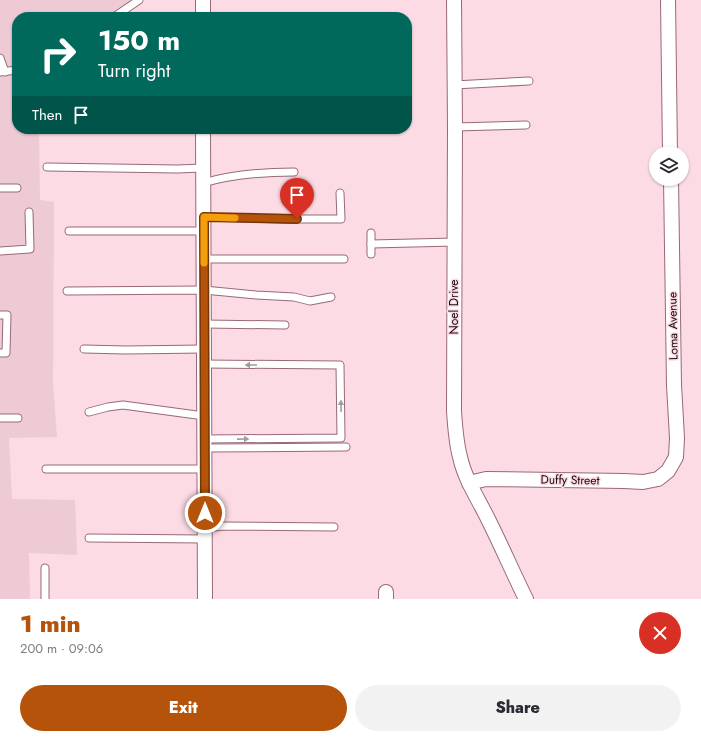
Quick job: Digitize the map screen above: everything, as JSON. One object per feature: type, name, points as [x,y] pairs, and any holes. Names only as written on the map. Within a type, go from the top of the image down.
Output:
[{"type":"street","points":[[203,0],[203,12]]},
{"type":"street","name":"Noel Drive","points":[[454,0],[454,411],[460,457],[469,483],[490,522],[526,599]]},
{"type":"street","points":[[668,0],[670,146]]},
{"type":"street","points":[[204,134],[205,599]]},
{"type":"street","name":"Loma Avenue","points":[[668,471],[676,457],[677,438],[674,385],[671,186]]},
{"type":"street","name":"Duffy Street","points":[[469,483],[486,479],[644,482],[658,479],[668,471]]},
{"type":"lane","points":[[121,12],[139,0]]},
{"type":"lane","points":[[0,58],[2,72],[12,71]]},
{"type":"lane","points":[[454,85],[528,81]]},
{"type":"lane","points":[[455,127],[526,125]]},
{"type":"lane","points":[[47,167],[203,168]]},
{"type":"lane","points":[[203,183],[224,177],[265,172],[294,172]]},
{"type":"lane","points":[[0,188],[17,188]]},
{"type":"lane","points":[[69,231],[283,219],[340,219],[340,193]]},
{"type":"lane","points":[[0,251],[30,249],[29,212]]},
{"type":"lane","points":[[371,233],[371,254]]},
{"type":"lane","points":[[371,244],[455,242]]},
{"type":"lane","points":[[204,259],[344,260]]},
{"type":"lane","points":[[66,291],[204,290],[294,297],[310,301],[331,298]]},
{"type":"lane","points":[[0,315],[7,315],[6,352],[0,353]]},
{"type":"lane","points":[[205,324],[285,325]]},
{"type":"lane","points":[[84,349],[204,349]]},
{"type":"lane","points":[[204,364],[340,365],[341,438],[204,444]]},
{"type":"lane","points":[[89,412],[123,405],[204,416]]},
{"type":"lane","points":[[0,418],[18,418]]},
{"type":"lane","points":[[204,444],[346,447]]},
{"type":"lane","points":[[46,469],[204,469]]},
{"type":"lane","points":[[89,538],[205,533],[224,526],[334,527]]},
{"type":"lane","points":[[45,568],[45,599]]},
{"type":"shaded area","points":[[0,0],[131,0],[114,12],[12,12],[12,68],[0,69]]},
{"type":"shaded area","points":[[12,74],[12,134],[39,134],[40,200],[54,202],[53,384],[57,437],[9,438],[12,499],[75,500],[77,555],[29,553],[30,599],[0,599],[0,75]]},
{"type":"slow traffic","points":[[204,263],[204,217],[235,218]]},
{"type":"route","points":[[205,513],[204,217],[297,219]]}]
